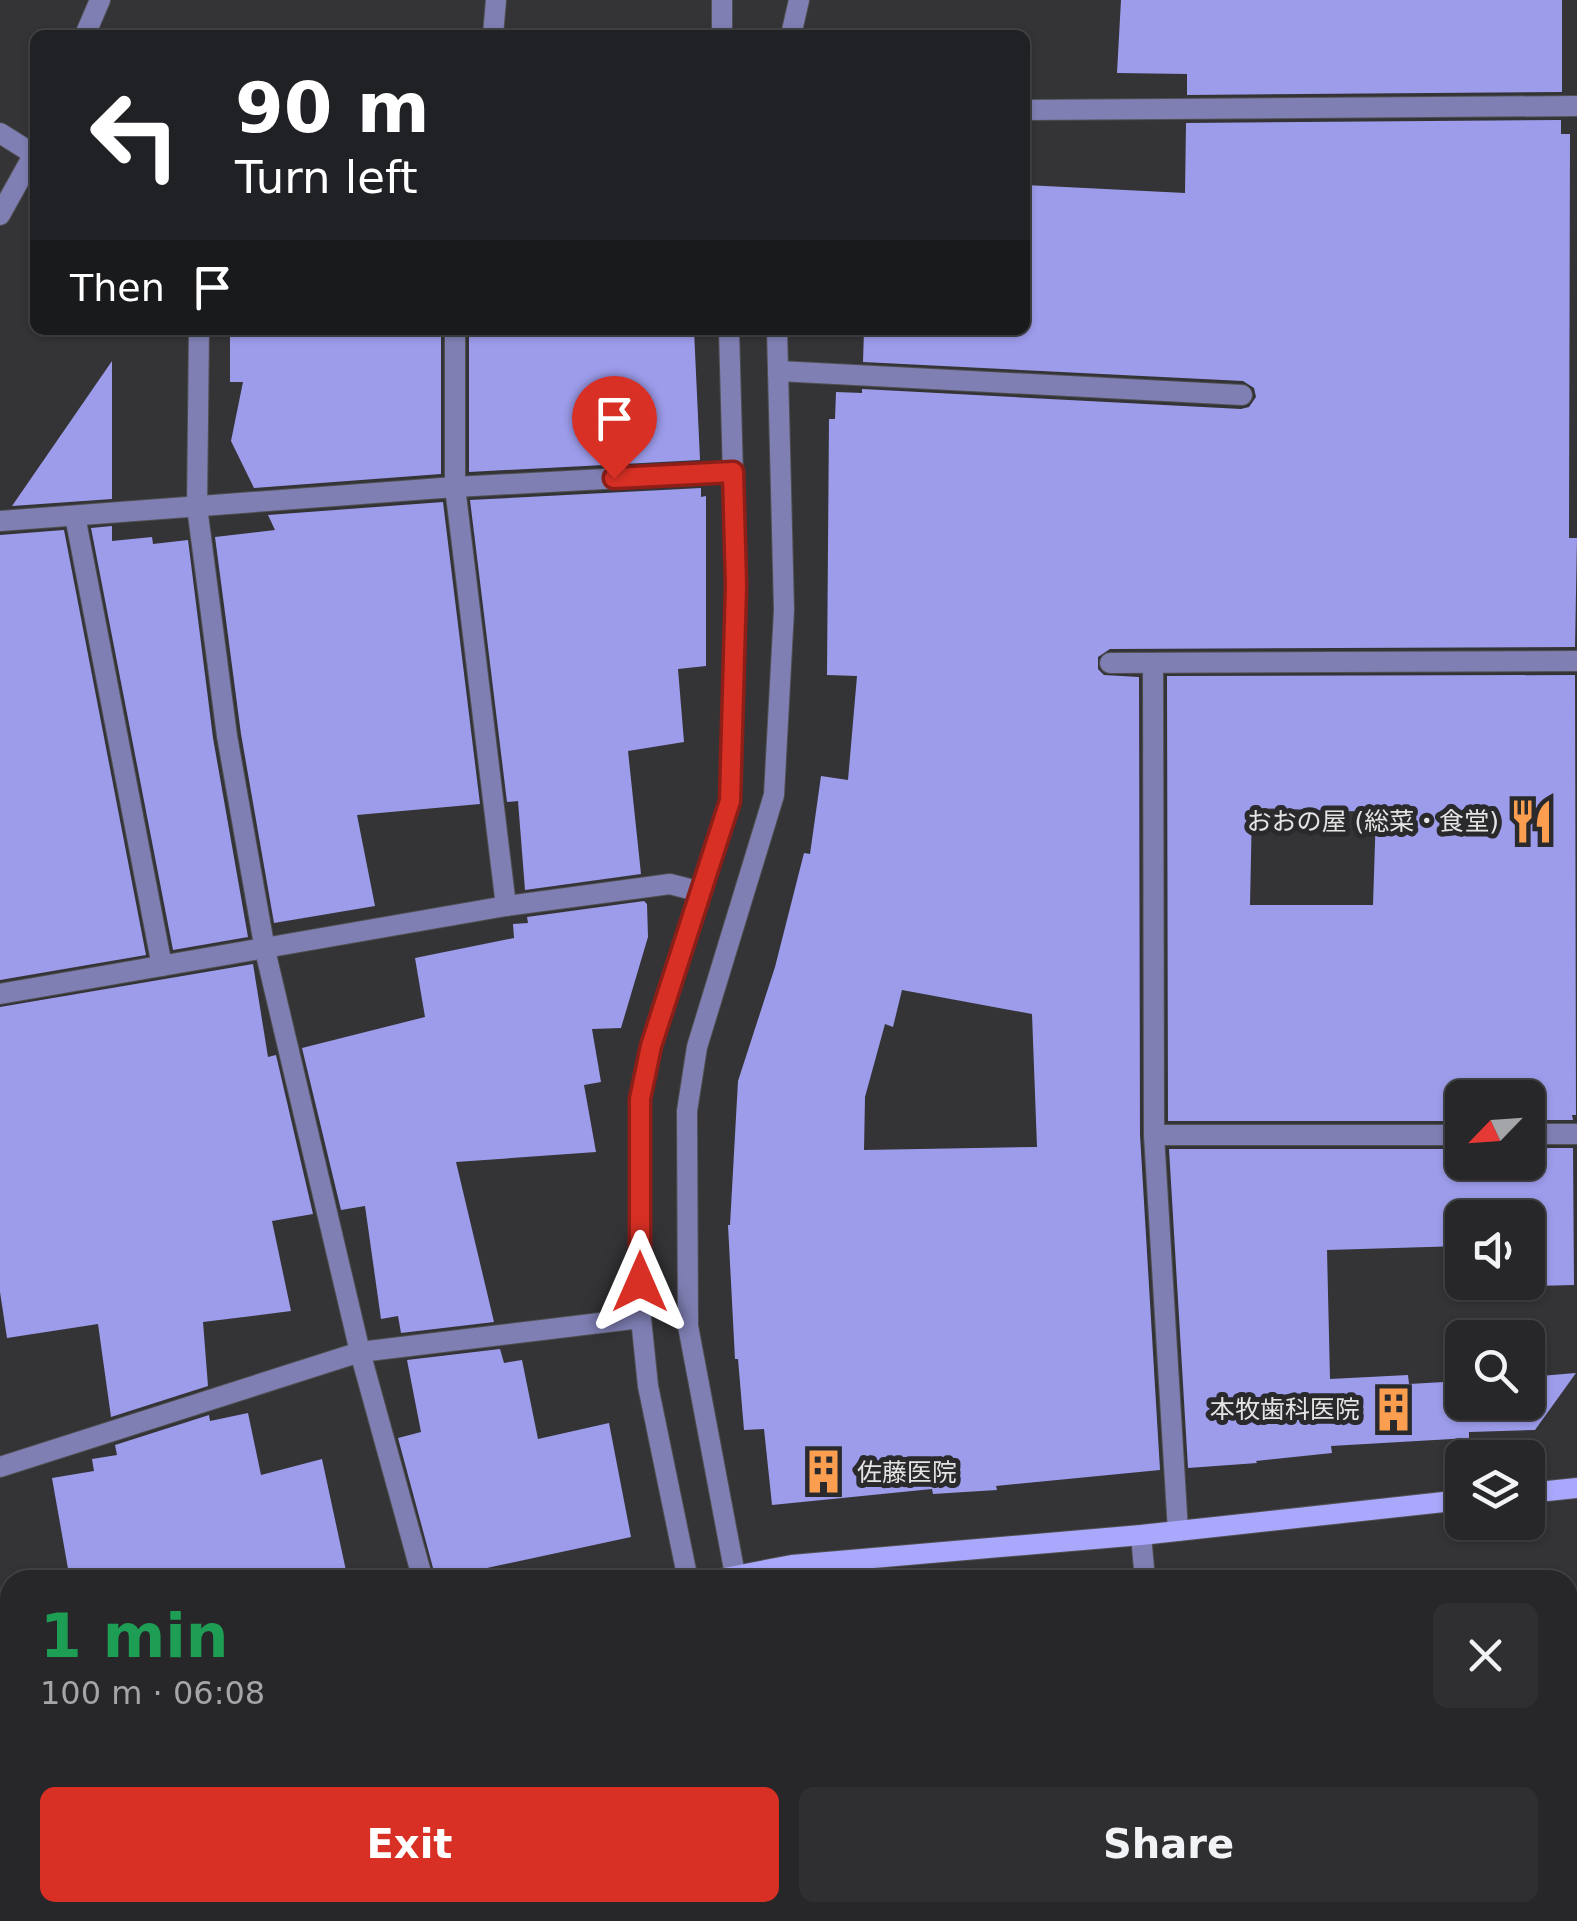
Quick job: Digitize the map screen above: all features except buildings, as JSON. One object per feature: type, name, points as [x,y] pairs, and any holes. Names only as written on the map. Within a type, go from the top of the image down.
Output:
[{"type":"street","points":[[87,30],[100,0]]},
{"type":"street","points":[[493,30],[496,0]]},
{"type":"street","points":[[722,0],[722,30]]},
{"type":"street","points":[[792,30],[798,0]]},
{"type":"street","points":[[1030,110],[1577,106]]},
{"type":"street","points":[[0,133],[30,151]]},
{"type":"street","points":[[0,214],[30,163]]},
{"type":"street","points":[[199,335],[197,508],[228,736],[265,950],[360,1352],[420,1570]]},
{"type":"street","points":[[455,335],[456,488],[506,906]]},
{"type":"street","points":[[686,1570],[648,1386],[640,1318],[640,1099],[651,1046],[730,801],[736,585],[729,335]]},
{"type":"street","points":[[728,1570],[688,1326],[687,1112],[698,1047],[774,795],[784,610],[777,335]]},
{"type":"street","points":[[778,371],[1242,395]]},
{"type":"street","points":[[0,522],[733,472]]},
{"type":"street","points":[[76,516],[162,966]]},
{"type":"street","points":[[1110,663],[1577,661]]},
{"type":"street","points":[[1153,662],[1154,1135],[1178,1531]]},
{"type":"street","points":[[0,994],[506,906],[670,884],[700,892]]},
{"type":"street","points":[[1154,1135],[1445,1134]]},
{"type":"street","points":[[1545,1134],[1577,1134]]},
{"type":"street","points":[[0,1467],[360,1352],[640,1318]]},
{"type":"street","points":[[1545,1492],[1577,1488]]},
{"type":"street","points":[[770,1570],[1445,1502]]},
{"type":"street","points":[[1140,1535],[1144,1570]]},
{"type":"place","name":"おおの屋 (総菜・食堂)","points":[[1532,821]]},
{"type":"place","name":"本牧歯科医院","points":[[1393,1409]]},
{"type":"place","name":"佐藤医院","points":[[824,1472]]},
{"type":"route","points":[[614,478],[733,472],[736,585],[730,801],[651,1046],[640,1099],[640,1282]]}]
